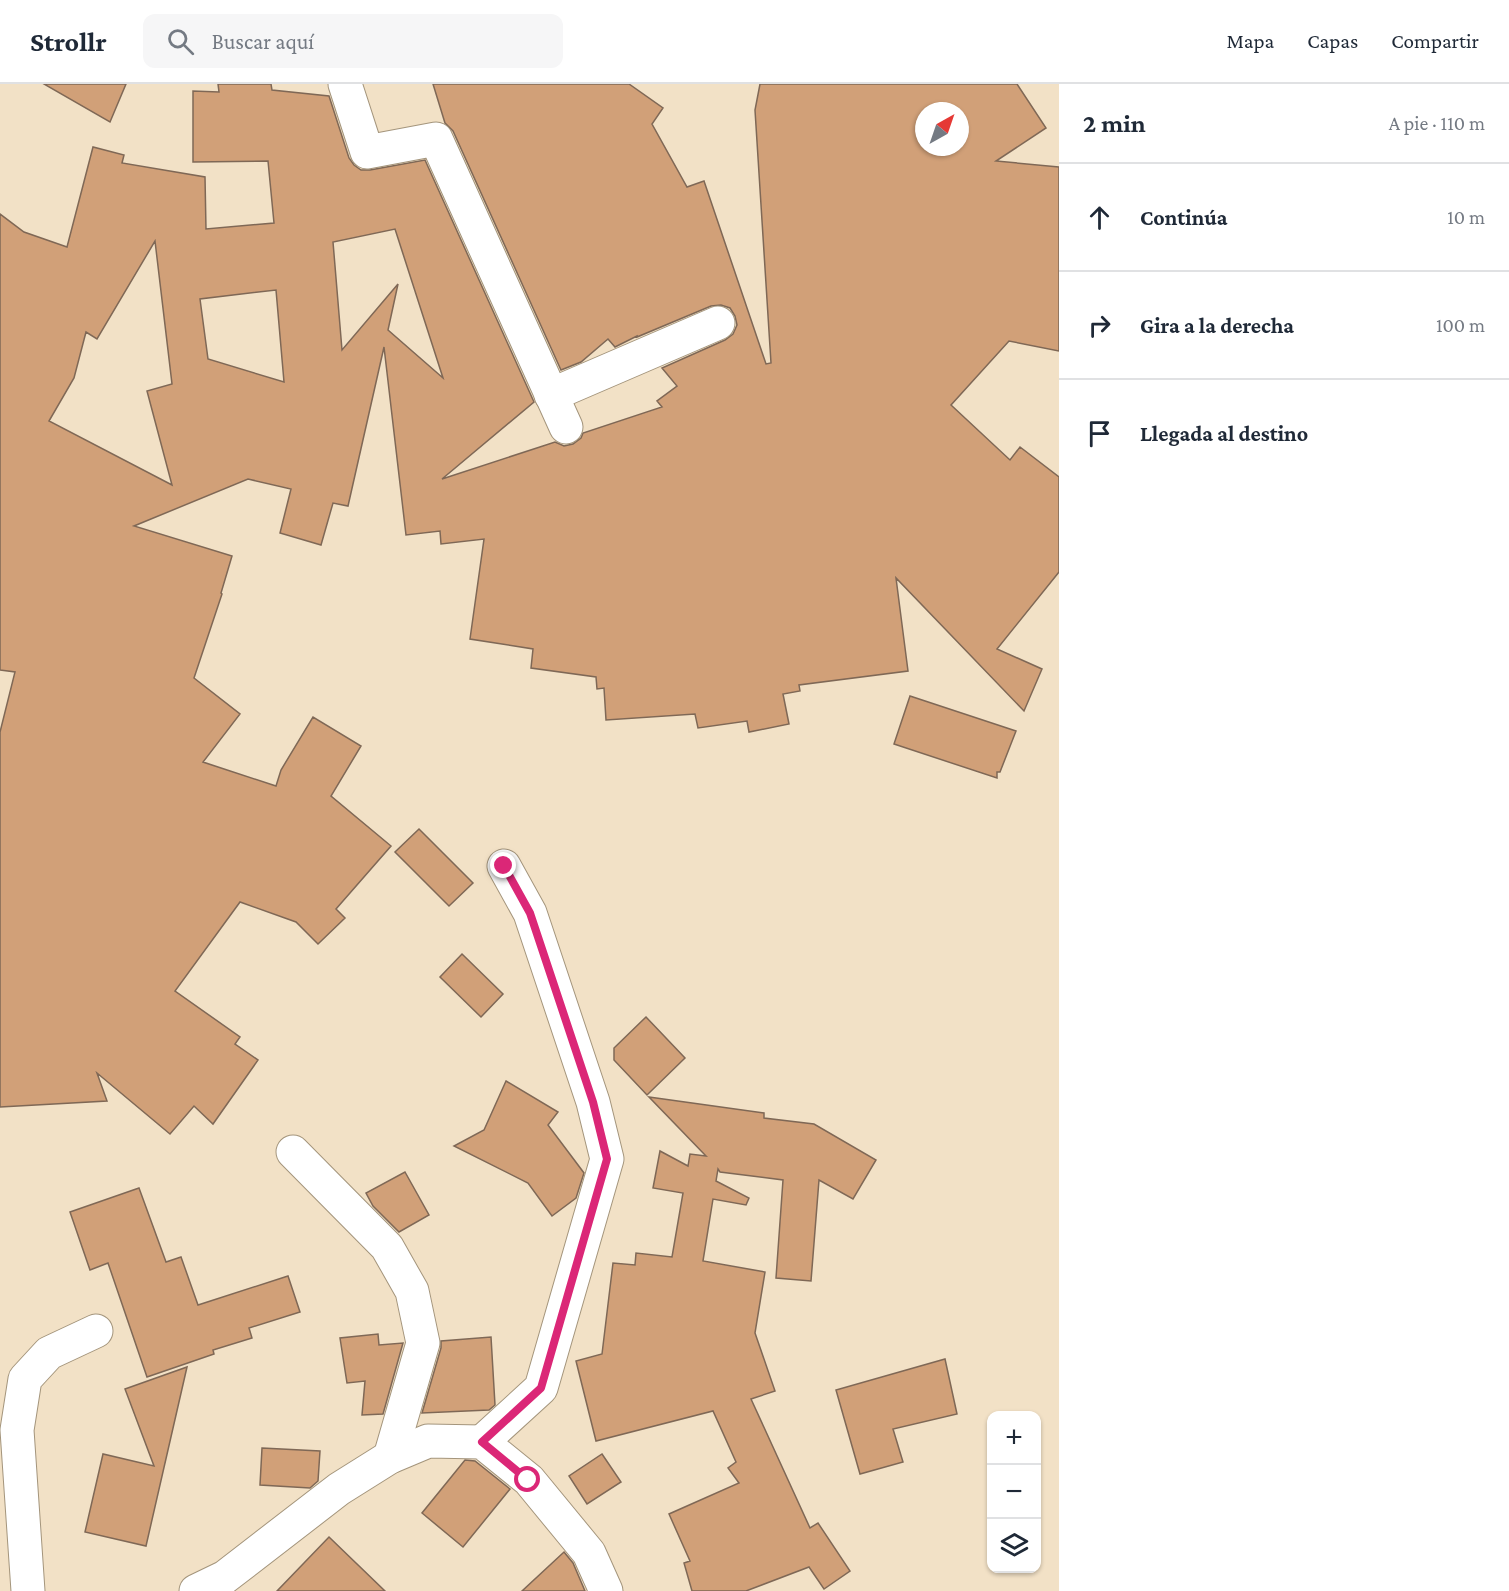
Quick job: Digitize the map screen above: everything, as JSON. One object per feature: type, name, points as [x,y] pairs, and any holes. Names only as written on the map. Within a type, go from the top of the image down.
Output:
[{"type":"street","points":[[345,84],[367,152],[436,139],[566,427]]},
{"type":"street","points":[[551,395],[718,323]]},
{"type":"street","points":[[482,1442],[541,1388],[607,1159],[593,1102],[530,913],[504,866]]},
{"type":"street","points":[[293,1152],[387,1247],[412,1291],[423,1343],[390,1457]]},
{"type":"street","points":[[28,1591],[18,1430],[25,1379],[49,1353],[96,1331]]},
{"type":"street","points":[[196,1591],[225,1577],[339,1489],[390,1457],[428,1441],[482,1442],[528,1480],[589,1553],[606,1591]]},
{"type":"building","points":[[44,84],[126,84],[110,122]]},
{"type":"building","points":[[218,84],[271,84],[272,90],[329,96],[349,158],[361,170],[425,160],[534,402],[442,479],[555,442],[564,446],[573,444],[581,438],[583,433],[662,407],[657,401],[677,386],[662,368],[725,340],[733,334],[737,325],[730,308],[721,305],[711,306],[615,347],[608,339],[581,362],[561,370],[453,131],[445,123],[433,84],[629,84],[663,108],[652,124],[687,187],[704,181],[766,364],[771,363],[755,110],[760,84],[1017,84],[1046,128],[996,161],[1059,167],[1059,351],[1009,341],[951,405],[1010,460],[1020,447],[1059,477],[1059,572],[997,649],[1042,669],[1024,711],[896,578],[908,671],[799,685],[800,691],[783,694],[789,724],[749,732],[747,721],[698,728],[695,714],[606,720],[604,688],[597,689],[596,677],[531,668],[533,649],[470,639],[484,539],[441,544],[440,531],[406,535],[384,347],[348,506],[333,503],[321,545],[280,533],[291,489],[248,479],[134,526],[232,556],[194,678],[240,714],[203,762],[276,786],[281,770],[313,717],[361,746],[331,796],[391,846],[336,909],[345,918],[318,944],[296,922],[240,902],[175,991],[240,1037],[235,1044],[258,1060],[213,1124],[194,1106],[170,1134],[97,1073],[107,1101],[0,1107],[0,732],[15,672],[0,670],[0,214],[24,232],[67,247],[93,147],[124,155],[122,163],[205,177],[206,229],[274,223],[268,161],[193,162],[193,91],[219,92]],"holes":[[[395,229],[443,378],[388,330],[398,284],[342,350],[333,242]],[[155,241],[172,384],[147,391],[172,485],[49,421],[74,378],[86,332],[97,339]],[[276,290],[284,382],[208,359],[200,299]]]},
{"type":"building","points":[[910,696],[1016,731],[1000,772],[997,772],[997,778],[894,744]]},
{"type":"building","points":[[419,829],[473,883],[449,906],[395,852]]},
{"type":"building","points":[[462,954],[503,994],[481,1017],[440,977]]},
{"type":"building","points":[[646,1017],[685,1058],[647,1095],[614,1060],[614,1048]]},
{"type":"building","points":[[506,1081],[558,1112],[548,1125],[584,1173],[576,1198],[552,1216],[528,1183],[454,1146],[484,1130]]},
{"type":"building","points":[[649,1097],[764,1113],[764,1118],[814,1124],[876,1160],[853,1199],[819,1180],[811,1281],[776,1278],[783,1180],[720,1172],[718,1169],[716,1181],[749,1198],[746,1205],[713,1199],[703,1261],[765,1272],[755,1333],[775,1391],[751,1399],[810,1528],[818,1523],[850,1571],[824,1589],[809,1567],[746,1591],[692,1591],[684,1563],[690,1561],[669,1514],[739,1483],[728,1468],[736,1462],[713,1411],[596,1441],[576,1361],[602,1354],[613,1263],[635,1265],[636,1253],[672,1257],[683,1193],[653,1188],[660,1151],[688,1166],[690,1154],[706,1156]]},
{"type":"building","points":[[405,1172],[429,1215],[399,1232],[373,1206],[366,1193]]},
{"type":"building","points":[[139,1188],[166,1262],[181,1257],[198,1305],[288,1276],[300,1312],[249,1328],[252,1338],[213,1350],[214,1354],[147,1377],[108,1263],[90,1270],[70,1212]]},
{"type":"building","points":[[378,1334],[379,1345],[403,1343],[383,1414],[362,1415],[365,1381],[347,1383],[340,1338]]},
{"type":"building","points":[[491,1337],[495,1405],[489,1410],[422,1413],[441,1341]]},
{"type":"building","points":[[945,1359],[957,1414],[893,1429],[903,1462],[860,1474],[836,1390]]},
{"type":"building","points":[[187,1367],[146,1546],[85,1532],[103,1454],[154,1466],[125,1389]]},
{"type":"building","points":[[262,1448],[320,1451],[318,1481],[310,1488],[260,1485]]},
{"type":"building","points":[[602,1454],[621,1482],[587,1504],[569,1476]]},
{"type":"building","points":[[465,1460],[475,1461],[510,1489],[463,1547],[422,1513]]},
{"type":"building","points":[[329,1537],[385,1591],[277,1591]]},
{"type":"building","points":[[564,1552],[573,1563],[585,1591],[522,1591]]},
{"type":"route","points":[[504,866],[530,913],[593,1102],[607,1159],[541,1388],[482,1442],[528,1480]]}]
